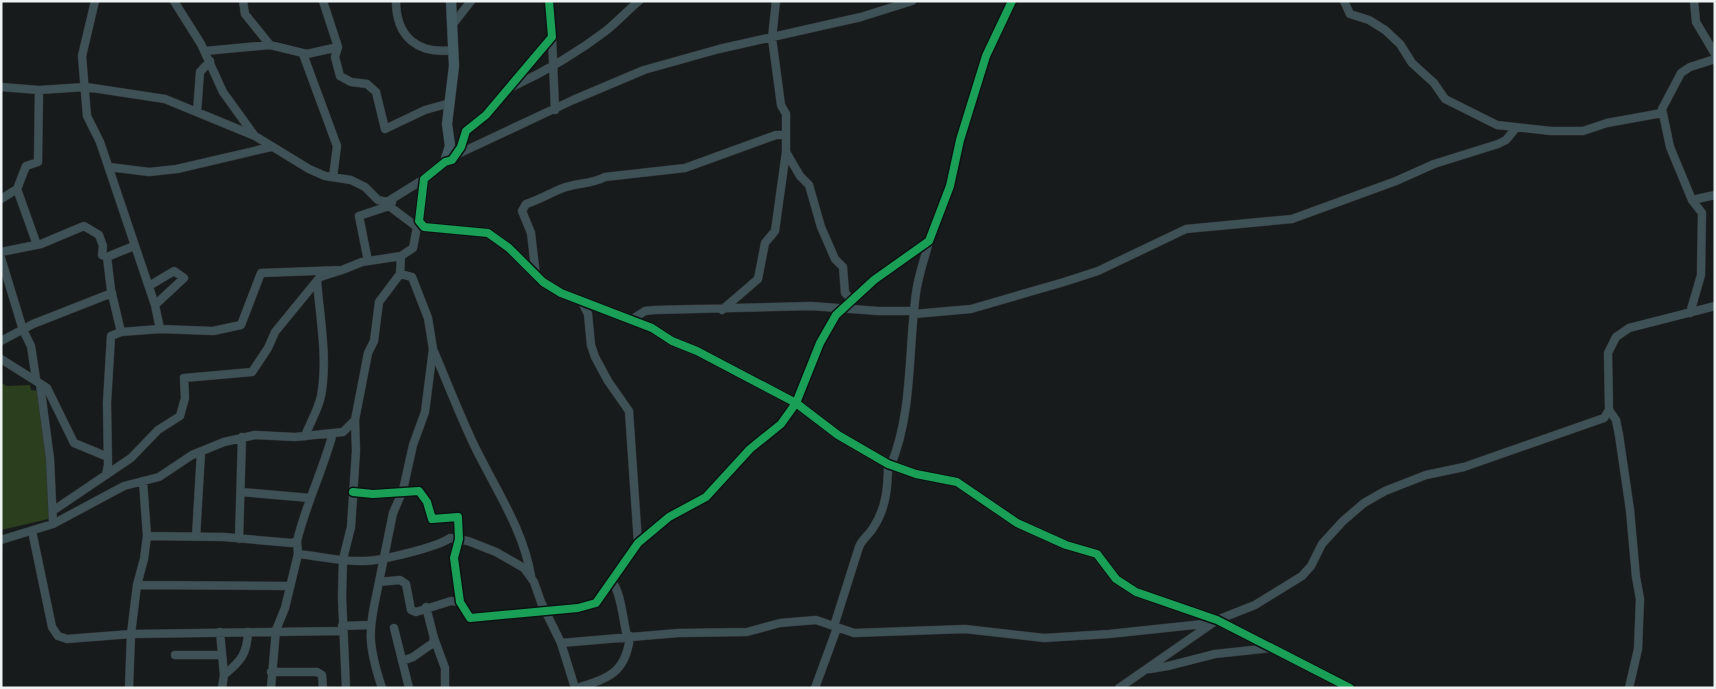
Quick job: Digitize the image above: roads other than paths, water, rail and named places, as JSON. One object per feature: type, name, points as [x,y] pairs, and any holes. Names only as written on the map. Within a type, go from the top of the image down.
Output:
[{"type":"street","points":[[95,1],[82,56],[87,116],[100,142],[109,167],[155,305],[160,329]]},
{"type":"street","points":[[174,1],[205,51],[223,92],[255,136]]},
{"type":"street","points":[[243,1],[246,14],[270,45]]},
{"type":"street","points":[[323,1],[338,47],[335,57],[340,76],[351,82],[367,84],[376,92],[385,128],[425,110],[450,103]]},
{"type":"street","points":[[396,1],[396,19],[411,42],[436,53],[454,50]]},
{"type":"street","points":[[446,162],[450,146],[446,124],[450,103],[454,50],[451,1]]},
{"type":"street","points":[[453,24],[471,1]]},
{"type":"street","points":[[549,1],[555,110]]},
{"type":"street","points":[[510,88],[554,66],[607,29],[638,1]]},
{"type":"street","points":[[722,310],[758,279],[764,243],[775,231],[786,152],[786,114],[780,105],[772,38],[776,1]]},
{"type":"street","points":[[1,87],[38,90],[86,88],[165,99],[255,136],[309,169],[358,184],[378,200],[387,202],[424,179],[458,154],[614,82],[660,65],[719,49],[861,17],[912,1]]},
{"type":"street","points":[[815,688],[859,547],[862,540],[874,528],[887,496],[890,464],[902,433],[908,390],[916,291],[929,241],[950,186],[962,131],[983,64],[1012,1]]},
{"type":"street","points":[[1344,1],[1350,14],[1379,26],[1400,44],[1412,63],[1434,83],[1445,99],[1497,124],[1516,128],[1583,131],[1606,123],[1662,113]]},
{"type":"street","points":[[1694,1],[1696,22],[1715,54]]},
{"type":"street","points":[[458,154],[466,131],[486,114],[510,88],[552,37]]},
{"type":"street","points":[[205,51],[270,45],[304,54],[338,47]]},
{"type":"street","points":[[304,54],[337,146],[333,177]]},
{"type":"street","points":[[1690,313],[1701,275],[1702,217],[1692,200],[1670,147],[1662,113],[1681,73],[1690,67],[1715,59]]},
{"type":"street","points":[[197,112],[200,72],[210,61]]},
{"type":"street","points":[[1,199],[17,189],[26,166],[38,162],[38,90]]},
{"type":"street","points":[[631,320],[645,312],[844,307],[878,311],[914,312],[971,309],[1098,271],[1186,229],[1292,220],[1396,181],[1464,152],[1498,144],[1506,140],[1516,128]]},
{"type":"street","points":[[536,276],[531,233],[522,211],[526,204],[547,197],[563,188],[597,182],[605,177],[685,168],[776,135],[786,135]]},
{"type":"street","points":[[109,167],[149,172],[177,169],[271,147]]},
{"type":"street","points":[[786,152],[800,176],[809,184],[821,226],[835,259],[843,267],[845,293],[852,300]]},
{"type":"street","points":[[54,510],[131,458],[158,430],[180,416],[185,398],[184,378],[252,372],[268,348],[275,332],[320,277],[368,261],[401,256],[413,248],[419,226],[424,179]]},
{"type":"street","points":[[17,189],[37,245]]},
{"type":"street","points":[[1692,200],[1715,195]]},
{"type":"street","points":[[368,261],[358,216],[389,206],[394,199]]},
{"type":"street","points":[[389,206],[419,226],[450,231],[488,233],[509,248],[536,276],[561,293],[652,328],[672,341],[796,403],[838,435],[890,464],[916,474],[957,482],[1025,526],[1066,545],[1097,554],[1116,579],[1136,592],[1216,621],[1350,688]]},
{"type":"street","points":[[1,252],[37,245],[84,226],[100,235],[103,246],[102,255],[107,257]]},
{"type":"street","points":[[353,492],[373,494],[403,490],[419,491],[427,502],[432,519],[458,517],[459,539],[454,558],[460,602],[470,618],[578,608],[596,603],[638,543],[670,518],[706,497],[750,449],[781,424],[796,403],[827,329],[844,307],[929,241]]},
{"type":"street","points":[[107,257],[134,246]]},
{"type":"street","points":[[346,688],[342,628],[344,559],[351,527],[355,420],[360,403],[366,363],[374,341],[379,302],[400,274],[401,256]]},
{"type":"street","points":[[107,257],[112,293],[121,332]]},
{"type":"street","points":[[1,258],[23,330],[34,356],[54,510],[53,524]]},
{"type":"street","points":[[106,475],[108,457],[107,403],[111,336],[121,332],[160,329],[213,331],[241,325],[261,273],[342,270]]},
{"type":"street","points":[[148,286],[174,271],[184,278],[155,305]]},
{"type":"street","points":[[400,274],[412,278],[428,318],[434,349],[474,445],[510,514],[527,552],[532,578],[561,643],[576,688],[603,680],[621,668],[629,646],[620,610],[619,593],[612,582]]},
{"type":"street","points":[[305,436],[321,398],[325,359],[321,337],[317,281]]},
{"type":"street","points":[[1,341],[33,324],[112,293]]},
{"type":"street","points":[[581,300],[588,314],[591,345],[595,357],[608,381],[629,411],[638,543]]},
{"type":"street","points":[[1119,688],[1216,621],[1255,605],[1302,576],[1311,566],[1322,544],[1343,521],[1364,503],[1385,491],[1426,475],[1464,467],[1604,418],[1609,410],[1608,353],[1616,337],[1630,328],[1715,306]]},
{"type":"street","points":[[382,688],[371,656],[370,625],[393,513],[403,490],[412,446],[425,412],[434,349]]},
{"type":"street","points":[[1,359],[47,388],[74,443],[108,457]]},
{"type":"street","points":[[1609,410],[1616,420],[1620,436],[1640,599],[1638,649],[1629,688]]},
{"type":"street","points":[[1,540],[53,524],[124,486],[159,477],[201,452],[242,437],[265,434],[305,436],[343,432],[355,420]]},
{"type":"street","points":[[271,688],[276,630],[286,608],[298,554],[297,541],[333,433]]},
{"type":"street","points":[[239,539],[242,437]]},
{"type":"street","points":[[196,537],[201,452]]},
{"type":"street","points":[[129,688],[131,634],[137,585],[147,536],[143,481]]},
{"type":"street","points":[[241,492],[310,498]]},
{"type":"street","points":[[32,531],[52,627],[58,636],[68,639],[131,634],[248,632],[370,625]]},
{"type":"street","points":[[147,536],[292,543],[297,541]]},
{"type":"street","points":[[298,554],[364,561],[442,544],[450,538],[459,539],[508,558],[524,568],[532,578]]},
{"type":"street","points":[[379,582],[400,580],[406,584],[411,610],[416,612],[426,607],[450,601],[460,602]]},
{"type":"street","points":[[137,585],[290,586]]},
{"type":"street","points":[[426,607],[444,668],[445,688]]},
{"type":"street","points":[[561,643],[628,636],[709,631],[740,632],[780,622],[816,620],[854,633],[873,634],[970,629],[1033,638],[1056,638],[1216,621]]},
{"type":"street","points":[[394,628],[409,688]]},
{"type":"street","points":[[220,632],[224,675],[222,688]]},
{"type":"street","points":[[224,675],[234,667],[247,649],[248,632]]},
{"type":"street","points":[[402,661],[425,650],[433,643],[434,638]]},
{"type":"street","points":[[1148,669],[1215,654],[1273,648]]},
{"type":"street","points":[[175,655],[222,655]]},
{"type":"street","points":[[271,672],[316,672],[322,675],[323,688]]}]
